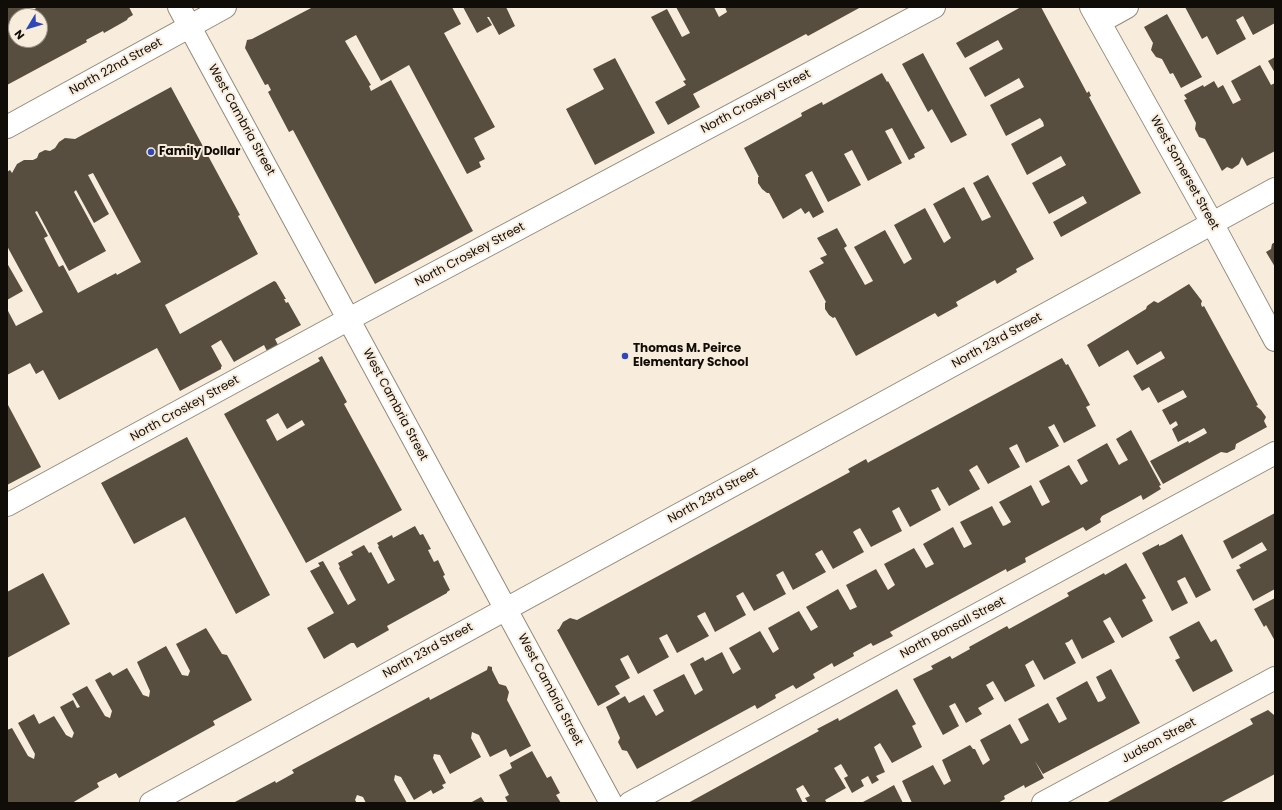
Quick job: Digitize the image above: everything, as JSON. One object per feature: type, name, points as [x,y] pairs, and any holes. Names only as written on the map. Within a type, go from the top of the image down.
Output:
[{"type":"street","name":"West Cambria Street","points":[[179,7],[612,803]]},
{"type":"street","name":"North 22nd Street","points":[[7,127],[225,7]]},
{"type":"street","name":"North Croskey Street","points":[[7,505],[349,319],[934,7]]},
{"type":"street","points":[[1095,14],[1127,7]]},
{"type":"street","name":"West Somerset Street","points":[[1095,14],[1212,223],[1275,340]]},
{"type":"street","name":"North 23rd Street","points":[[151,803],[1275,189]]},
{"type":"street","name":"North Bonsall Street","points":[[630,803],[1275,453]]},
{"type":"street","name":"Judson Street","points":[[1043,803],[1275,678]]},
{"type":"building","points":[[7,7],[26,8],[8,8],[8,48],[48,48],[48,8],[36,8],[38,7],[129,7],[133,15],[127,20],[104,33],[103,31],[86,40],[87,42],[7,85]]},
{"type":"building","points":[[313,7],[452,7],[461,24],[444,33],[495,127],[474,138],[485,159],[479,162],[481,167],[467,174],[409,65],[381,81],[356,35],[345,41],[371,85],[369,86],[371,91],[391,80],[473,231],[375,284],[293,130],[289,132],[268,92],[271,90],[268,84],[265,85],[245,48],[247,40],[252,39]]},
{"type":"building","points":[[463,7],[506,7],[515,26],[499,35],[489,17],[487,17],[492,25],[477,33]]},
{"type":"building","points":[[676,7],[714,7],[719,17],[727,12],[725,7],[861,7],[808,36],[806,34],[693,94],[700,107],[668,125],[655,102],[686,85],[683,81],[686,80],[651,17],[667,9],[682,37],[690,33]]},
{"type":"building","points":[[1021,7],[1041,7],[1087,93],[1089,91],[1091,96],[1089,97],[1141,193],[1061,237],[1053,222],[1087,203],[1083,196],[1049,214],[1032,183],[1066,165],[1061,156],[1027,175],[1011,144],[1044,126],[1043,122],[1040,118],[1006,136],[990,105],[1024,87],[1019,78],[985,97],[969,68],[1003,49],[998,40],[965,58],[956,43]]},
{"type":"building","points":[[1185,7],[1275,7],[1275,23],[1253,35],[1243,16],[1236,20],[1246,39],[1217,55],[1207,36],[1202,39]]},
{"type":"building","points":[[1167,14],[1202,77],[1181,88],[1173,73],[1170,74],[1162,59],[1156,57],[1151,50],[1153,43],[1144,27]]},
{"type":"building","points":[[923,53],[967,135],[951,143],[932,109],[928,112],[902,64]]},
{"type":"building","points":[[1275,57],[1275,73],[1268,61]]},
{"type":"building","points":[[615,58],[655,133],[595,165],[566,109],[604,89],[593,69]]},
{"type":"building","points":[[1260,65],[1271,85],[1275,83],[1275,151],[1247,166],[1242,157],[1239,164],[1232,169],[1227,167],[1222,171],[1205,139],[1199,137],[1195,129],[1196,123],[1184,100],[1187,99],[1184,95],[1203,85],[1204,87],[1214,81],[1218,88],[1223,85],[1233,104],[1241,100],[1231,81]]},
{"type":"building","points":[[882,73],[887,82],[888,81],[925,148],[914,154],[915,157],[909,160],[892,128],[885,131],[902,163],[868,181],[852,150],[844,154],[861,185],[828,202],[812,171],[805,175],[824,212],[813,218],[809,211],[805,214],[801,208],[783,219],[769,193],[762,189],[758,183],[759,177],[744,148],[802,116],[801,113],[822,102],[823,105]]},
{"type":"building","points":[[171,87],[240,215],[238,216],[258,254],[165,305],[180,334],[274,281],[286,299],[284,299],[286,303],[288,302],[301,325],[275,339],[278,345],[267,351],[264,345],[234,362],[221,340],[211,346],[222,366],[221,369],[180,391],[157,348],[59,400],[43,370],[36,374],[30,363],[7,375],[7,309],[16,326],[43,312],[7,246],[7,172],[10,170],[12,173],[17,164],[24,160],[33,160],[37,158],[39,153],[45,150],[50,151],[65,138],[75,139]],"holes":[[[93,173],[141,262],[78,293],[63,265],[59,267],[44,238],[48,236],[35,212],[37,211],[69,271],[106,251],[74,192],[76,190],[94,223],[109,214],[88,175]]]},
{"type":"building","points":[[988,175],[1034,259],[1016,269],[1017,272],[997,284],[995,280],[956,302],[958,306],[938,317],[935,313],[856,356],[835,317],[833,318],[829,315],[825,309],[826,302],[809,271],[824,263],[820,258],[827,255],[817,238],[837,228],[847,246],[844,248],[865,285],[873,281],[854,247],[885,230],[904,264],[912,259],[894,225],[925,208],[944,243],[951,238],[933,204],[964,187],[982,221],[991,217],[973,183]]},
{"type":"building","points":[[1275,242],[1275,267],[1266,252],[1271,249],[1272,244]]},
{"type":"building","points":[[7,263],[23,291],[7,300]]},
{"type":"building","points":[[1189,284],[1202,301],[1202,307],[1204,306],[1257,403],[1258,405],[1256,406],[1266,417],[1264,421],[1267,427],[1236,444],[1235,449],[1227,453],[1221,452],[1163,484],[1150,461],[1188,441],[1189,443],[1207,433],[1206,431],[1204,428],[1178,442],[1172,429],[1178,425],[1176,421],[1170,425],[1162,410],[1187,397],[1183,390],[1158,403],[1149,387],[1142,391],[1133,376],[1165,358],[1161,351],[1137,365],[1128,350],[1099,367],[1087,345],[1146,309],[1147,306],[1154,301],[1158,303]]},
{"type":"building","points":[[322,356],[347,402],[344,404],[402,510],[306,563],[224,414],[320,361],[318,358]],"holes":[[[278,413],[287,429],[302,420],[305,425],[277,441],[266,420]]]},
{"type":"building","points":[[1062,358],[1066,365],[1068,364],[1090,405],[1086,407],[1096,426],[1064,443],[1054,424],[1048,427],[1059,446],[1026,463],[1017,444],[1009,448],[1020,467],[988,484],[977,465],[969,470],[980,489],[949,506],[938,487],[931,490],[941,510],[910,527],[899,507],[892,511],[902,531],[871,547],[860,528],[856,530],[853,532],[864,552],[833,569],[822,550],[818,552],[815,554],[826,572],[793,590],[783,571],[776,575],[786,594],[754,611],[743,592],[736,596],[746,615],[715,632],[705,612],[697,616],[709,636],[677,653],[667,634],[659,638],[669,657],[638,674],[628,655],[620,659],[630,678],[615,686],[620,694],[598,706],[557,630],[563,622],[570,618],[577,620],[850,472],[848,469],[866,459],[868,463]]},
{"type":"building","points":[[7,403],[41,467],[7,485]]},
{"type":"building","points":[[1131,430],[1161,485],[1159,486],[1161,489],[1143,500],[1141,495],[1102,516],[1100,519],[1101,522],[1086,531],[1083,527],[1025,558],[1026,562],[1007,572],[1006,569],[890,632],[893,636],[873,646],[871,643],[853,653],[854,656],[834,667],[832,663],[813,674],[815,678],[796,689],[793,685],[775,695],[776,698],[757,709],[755,705],[637,769],[627,751],[622,750],[618,742],[620,738],[606,707],[625,696],[629,703],[644,695],[656,716],[664,711],[653,690],[684,674],[695,695],[703,690],[690,664],[703,657],[705,661],[722,652],[733,674],[741,669],[729,648],[760,631],[773,653],[779,649],[768,628],[799,611],[811,631],[818,627],[806,607],[838,589],[850,610],[857,607],[846,585],[876,569],[888,590],[895,585],[884,564],[914,548],[926,568],[934,564],[923,544],[953,527],[964,548],[972,544],[960,522],[992,506],[1003,526],[1006,525],[1011,522],[999,502],[1031,485],[1042,506],[1050,502],[1039,481],[1069,465],[1081,485],[1088,481],[1077,460],[1107,443],[1119,465],[1128,460],[1116,439]]},
{"type":"building","points":[[187,437],[270,595],[236,614],[185,517],[134,544],[101,483]]},
{"type":"building","points":[[1275,513],[1275,589],[1253,601],[1236,570],[1241,568],[1239,565],[1267,550],[1262,542],[1232,559],[1223,541]]},
{"type":"building","points":[[415,526],[420,535],[423,534],[431,549],[428,550],[434,562],[438,560],[445,575],[443,576],[450,590],[387,626],[389,630],[357,648],[354,643],[351,643],[324,659],[307,628],[334,613],[310,571],[320,566],[318,563],[323,561],[348,605],[356,600],[339,568],[338,563],[353,555],[351,552],[364,545],[369,553],[371,552],[388,584],[395,580],[377,543],[392,535],[393,538]]},
{"type":"building","points":[[1182,534],[1211,590],[1196,598],[1185,577],[1177,581],[1188,603],[1172,611],[1142,553],[1159,544],[1159,546],[1164,544]]},
{"type":"building","points":[[1126,563],[1146,598],[1142,600],[1153,621],[1122,638],[1110,617],[1103,621],[1115,642],[1082,659],[1072,639],[1065,643],[1076,663],[1044,680],[1033,660],[1025,665],[1035,686],[1005,702],[993,681],[986,685],[994,699],[978,708],[982,714],[966,723],[955,703],[949,706],[959,726],[943,735],[913,679],[933,669],[931,666],[950,656],[952,659],[970,649],[969,647],[1007,626],[1009,629],[1069,596],[1067,593]]},
{"type":"building","points":[[43,573],[70,624],[7,658],[7,592]]},
{"type":"building","points":[[1275,598],[1275,641],[1266,625],[1264,627],[1254,609]]},
{"type":"building","points":[[1199,621],[1211,642],[1216,639],[1233,671],[1193,692],[1175,660],[1180,658],[1169,637]]},
{"type":"building","points":[[206,628],[222,654],[227,655],[252,700],[213,721],[215,725],[119,778],[116,773],[97,783],[99,787],[72,803],[7,803],[7,730],[12,728],[28,756],[34,759],[35,754],[18,723],[34,714],[39,724],[54,716],[66,735],[72,738],[74,733],[60,707],[73,700],[77,708],[80,707],[72,694],[87,686],[105,716],[110,718],[112,711],[95,680],[110,672],[113,676],[127,668],[143,695],[149,697],[150,691],[137,662],[166,646],[182,675],[188,676],[190,671],[176,644]]},
{"type":"building","points":[[488,666],[492,667],[499,684],[506,686],[509,692],[507,700],[531,746],[510,757],[506,749],[490,757],[479,735],[472,732],[471,738],[481,757],[450,774],[440,755],[434,754],[433,758],[446,783],[442,785],[444,788],[433,794],[431,790],[414,800],[401,777],[395,775],[394,780],[407,803],[366,803],[363,797],[357,795],[355,800],[357,803],[233,803],[275,781],[276,783],[294,773],[292,770],[429,697],[430,700],[487,670]]},
{"type":"building","points":[[1111,669],[1140,723],[1043,774],[1035,761],[1044,778],[1025,788],[1024,785],[1004,796],[1005,799],[998,803],[912,803],[902,781],[933,765],[944,785],[951,781],[942,760],[970,745],[973,749],[975,749],[983,765],[990,760],[980,740],[1010,724],[1021,744],[1029,740],[1018,719],[1048,703],[1059,723],[1067,719],[1056,698],[1087,681],[1098,702],[1102,701],[1106,698],[1096,677]]},
{"type":"building","points":[[897,689],[916,724],[912,726],[922,747],[892,763],[880,743],[874,747],[885,772],[876,776],[879,780],[872,784],[868,776],[861,780],[864,786],[852,793],[844,778],[848,776],[841,764],[834,768],[846,788],[825,800],[827,803],[808,803],[805,798],[810,796],[803,785],[796,789],[803,803],[688,803],[819,731],[817,729],[838,718],[839,721]]},
{"type":"building","points":[[1268,710],[1275,715],[1275,774],[1220,803],[1106,803],[1253,724],[1250,719]]},
{"type":"building","points":[[532,751],[547,778],[551,776],[560,793],[556,795],[561,803],[508,803],[505,797],[509,795],[499,775],[512,768],[510,763]]},
{"type":"building","points":[[894,785],[903,803],[861,803],[878,794]]},
{"type":"building","points":[[481,797],[485,803],[470,803]]},
{"type":"place","name":"Family Dollar","points":[[151,152]]},
{"type":"place","name":"Thomas M. Peirce Elementary School","points":[[625,356]]}]
